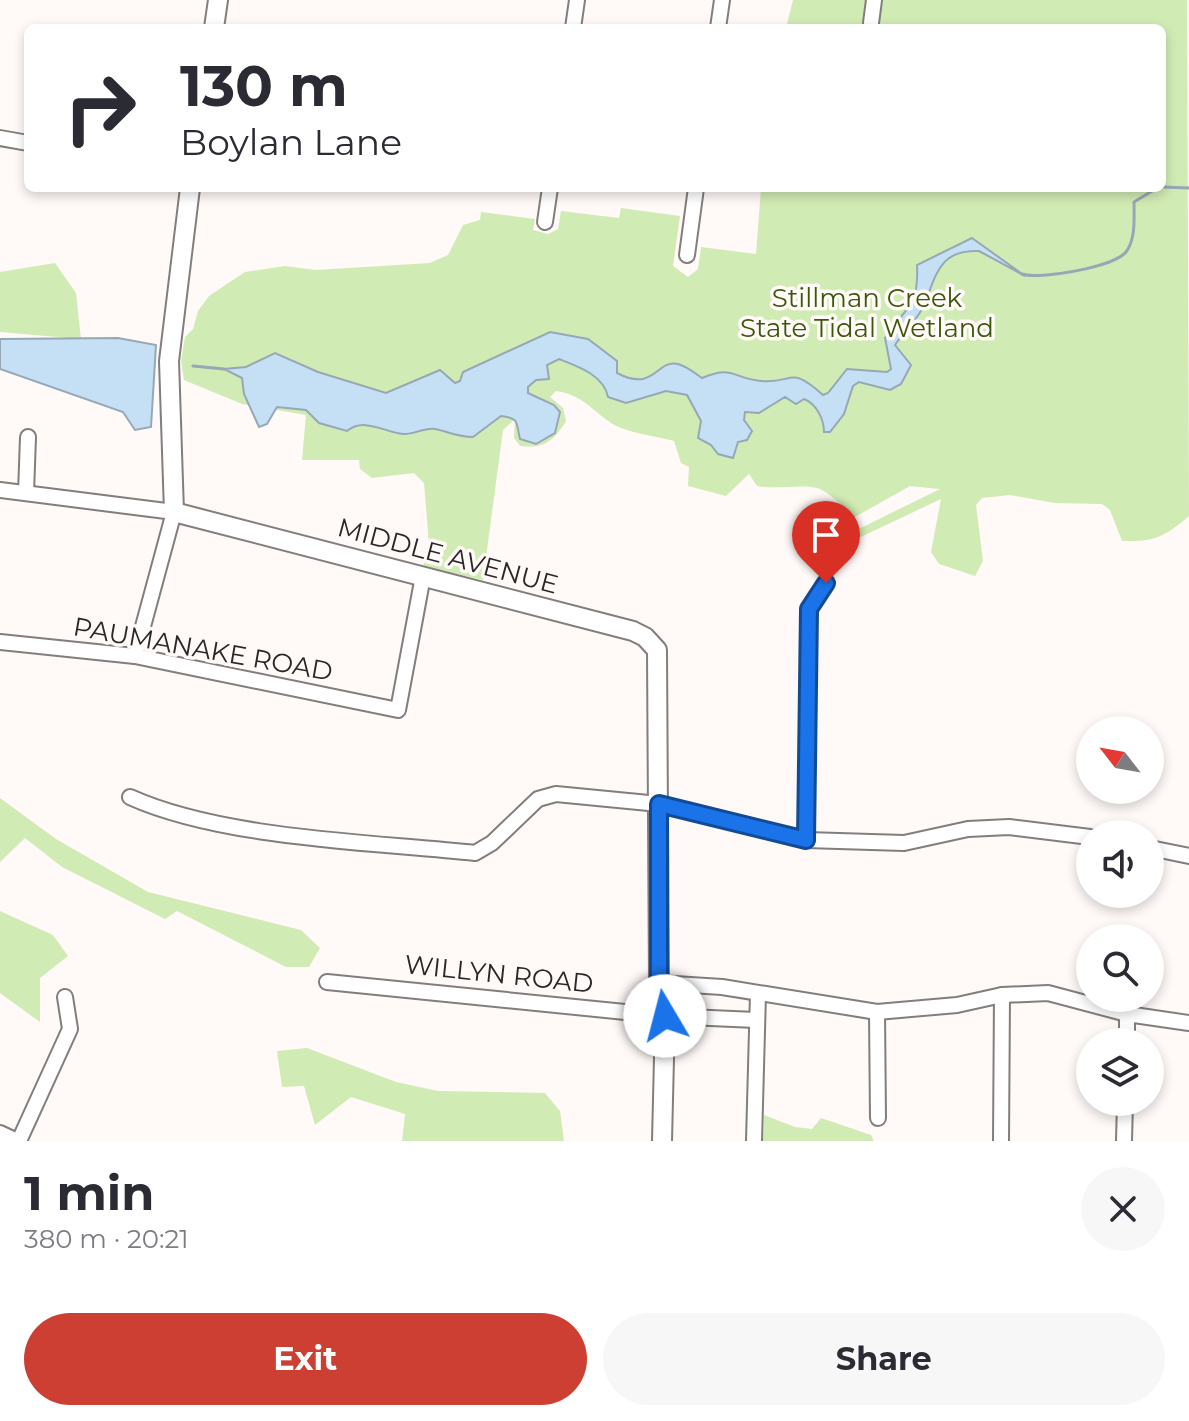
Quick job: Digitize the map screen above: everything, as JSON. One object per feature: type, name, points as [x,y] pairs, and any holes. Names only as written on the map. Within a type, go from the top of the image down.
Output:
[{"type":"main road","points":[[215,24],[218,0]]},
{"type":"main road","points":[[174,512],[169,361],[190,192]]},
{"type":"main road","name":"MIDDLE AVENUE","points":[[174,512],[645,637],[657,650],[660,697],[659,983],[665,1016],[662,1141]]},
{"type":"street","points":[[574,24],[577,0]]},
{"type":"street","points":[[719,24],[722,0]]},
{"type":"street","points":[[871,23],[874,0]]},
{"type":"street","points":[[0,138],[24,142]]},
{"type":"street","points":[[545,222],[549,192]]},
{"type":"street","points":[[687,255],[695,192]]},
{"type":"street","points":[[26,493],[28,437]]},
{"type":"street","points":[[0,490],[174,512],[135,656]]},
{"type":"street","name":"PAUMANAKE ROAD","points":[[0,642],[135,656],[398,710],[423,576]]},
{"type":"street","points":[[806,840],[809,609],[826,583]]},
{"type":"street","points":[[130,797],[170,813],[222,823],[475,853],[492,843],[538,799],[556,794],[659,804],[806,840],[904,843],[968,829],[1009,827],[1076,835]]},
{"type":"street","points":[[1164,851],[1189,856]]},
{"type":"street","name":"WILLYN ROAD","points":[[327,982],[665,1016],[756,1020]]},
{"type":"street","points":[[659,983],[722,987],[877,1012],[957,1005],[1002,995],[1048,993],[1127,1014],[1189,1023]]},
{"type":"street","points":[[754,1141],[758,994]]},
{"type":"street","points":[[1001,1141],[1002,995]]},
{"type":"street","points":[[0,1133],[18,1141],[70,1029],[65,997]]},
{"type":"street","points":[[877,1012],[878,1118]]},
{"type":"street","points":[[1127,1014],[1127,1028]]},
{"type":"street","points":[[1124,1141],[1125,1116]]},
{"type":"green space","name":"Stillman Creek State Tidal Wetland","points":[[793,0],[1187,0],[1189,516],[1173,529],[1151,539],[1122,541],[1110,510],[1102,504],[1055,503],[1010,495],[982,498],[976,505],[983,561],[975,576],[939,564],[931,552],[941,499],[810,561],[812,552],[940,489],[910,486],[855,517],[820,489],[757,486],[749,474],[726,496],[688,486],[689,467],[681,463],[674,441],[618,426],[579,399],[556,391],[550,397],[563,408],[566,421],[548,442],[520,446],[514,438],[515,419],[503,430],[483,580],[423,567],[429,544],[424,483],[414,473],[372,478],[360,469],[359,460],[302,460],[306,415],[242,404],[184,380],[181,361],[185,337],[193,329],[198,311],[209,296],[245,272],[285,266],[316,270],[430,263],[448,255],[463,225],[480,220],[481,212],[535,219],[533,230],[548,234],[558,229],[561,211],[619,218],[621,208],[680,216],[673,266],[688,277],[698,269],[701,247],[756,254],[761,192],[1166,192],[1166,24],[787,24]]},
{"type":"green space","points":[[55,263],[76,293],[81,339],[0,332],[0,272]]},
{"type":"green space","points":[[0,798],[56,839],[148,892],[301,930],[320,948],[309,967],[286,967],[177,911],[165,919],[62,867],[25,838],[0,862]]},
{"type":"green space","points":[[0,911],[53,935],[68,956],[40,978],[40,1022],[0,993]]},
{"type":"green space","points":[[307,1048],[396,1082],[438,1091],[545,1093],[560,1111],[564,1141],[402,1141],[405,1114],[351,1097],[315,1125],[304,1086],[282,1087],[277,1051]]},
{"type":"green space","points":[[764,1115],[795,1127],[812,1129],[821,1118],[871,1135],[874,1141],[763,1141]]},
{"type":"water","points":[[972,238],[1025,276],[979,251],[954,255],[940,268],[922,309],[895,345],[911,365],[901,384],[890,390],[859,382],[853,386],[844,414],[830,432],[824,432],[819,413],[804,399],[796,404],[785,397],[759,413],[745,412],[744,420],[752,431],[747,440],[738,442],[733,458],[718,454],[711,445],[698,438],[701,421],[687,395],[666,391],[626,403],[608,397],[601,383],[589,372],[559,359],[547,365],[549,379],[536,380],[528,387],[528,393],[554,405],[560,412],[555,433],[536,444],[520,439],[514,420],[501,416],[473,437],[431,429],[403,434],[367,425],[347,431],[319,423],[306,410],[277,407],[267,424],[259,427],[244,394],[242,378],[224,369],[246,367],[275,353],[318,372],[386,393],[440,370],[455,383],[460,381],[463,372],[550,332],[588,339],[617,361],[617,373],[630,378],[647,378],[665,366],[678,364],[702,378],[727,372],[761,381],[797,378],[823,395],[847,369],[887,372],[891,369],[885,338],[910,306],[916,290],[917,265]]},
{"type":"water","points":[[118,338],[156,345],[151,427],[135,430],[123,412],[0,369],[0,339]]},
{"type":"waterway","points":[[1166,187],[1189,188]]},
{"type":"waterway","points":[[1022,274],[1076,271],[1119,257],[1126,252],[1131,241],[1134,202],[1150,192]]},
{"type":"waterway","points":[[193,366],[224,369]]},
{"type":"route","points":[[665,1016],[659,983],[659,804],[806,840],[809,609],[826,583]]}]
